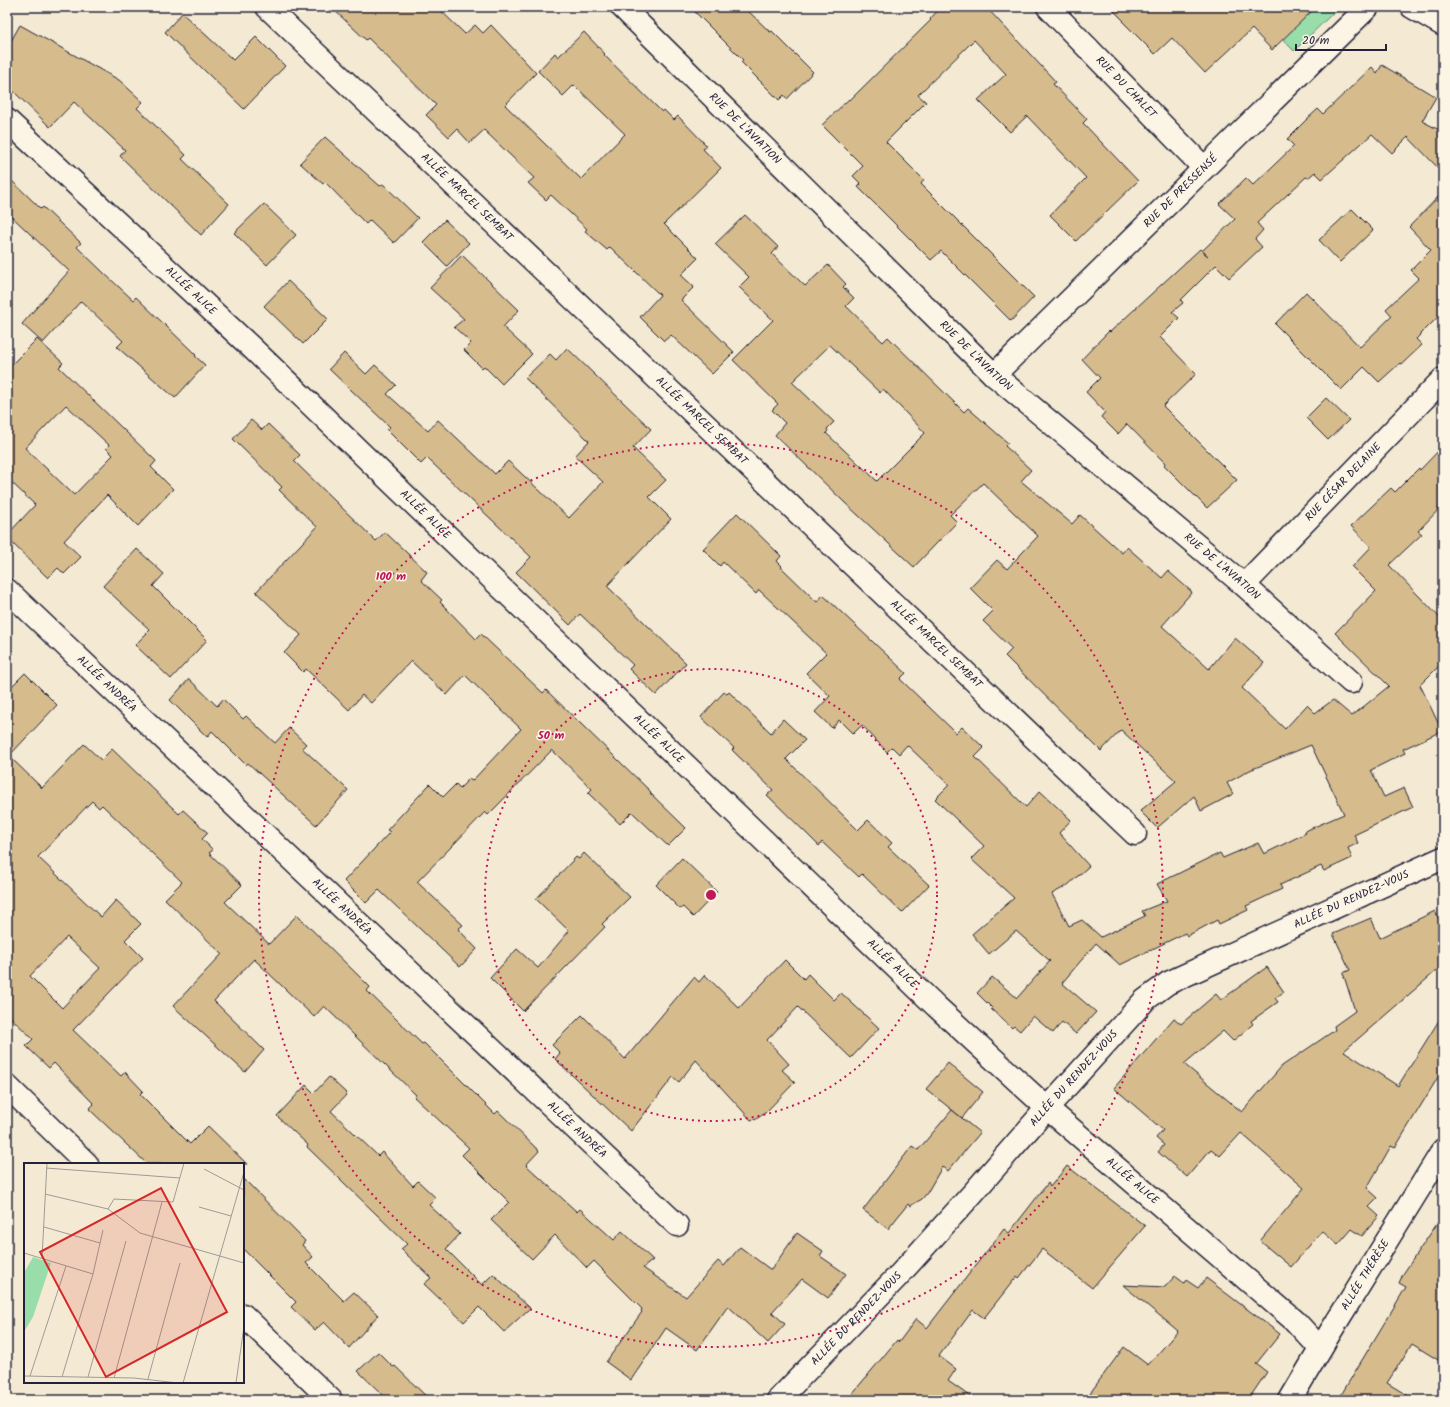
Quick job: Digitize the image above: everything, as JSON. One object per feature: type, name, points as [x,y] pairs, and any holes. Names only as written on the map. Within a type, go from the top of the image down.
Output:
[{"type":"street","name":"ALLÉE MARCEL SEMBAT","points":[[267,7],[1135,834]]},
{"type":"street","name":"RUE DE L'AVIATION","points":[[622,7],[994,375],[1244,586],[1351,682]]},
{"type":"street","name":"RUE DU CHALET","points":[[1048,7],[1204,168]]},
{"type":"street","name":"RUE DE PRESSENSÉ","points":[[994,375],[1368,7]]},
{"type":"street","points":[[1412,7],[1443,25]]},
{"type":"street","name":"ALLÉE ALICE","points":[[7,120],[252,348],[937,1007],[1047,1108],[1295,1321],[1325,1340]]},
{"type":"street","name":"RUE CÉSAR DELAINE","points":[[1244,586],[1443,379]]},
{"type":"street","name":"ALLÉE ANDRÉA","points":[[7,590],[676,1225]]},
{"type":"street","name":"ALLÉE DU RENDEZ-VOUS","points":[[778,1400],[899,1275],[1145,1000],[1168,983],[1443,858]]},
{"type":"street","points":[[7,1086],[86,1163]]},
{"type":"street","name":"ALLÉE THÉRÈSE","points":[[1290,1400],[1325,1340],[1443,1150]]},
{"type":"street","points":[[244,1316],[331,1400]]},
{"type":"green space","points":[[1252,7],[1339,7],[1294,51]]},
{"type":"building","points":[[331,7],[437,7],[465,34],[475,25],[483,33],[491,25],[536,73],[505,105],[581,179],[625,134],[574,85],[563,96],[538,71],[555,53],[558,57],[584,32],[605,54],[604,55],[662,112],[664,110],[674,120],[678,116],[707,146],[703,149],[721,168],[664,224],[698,258],[681,275],[694,287],[681,300],[734,352],[712,374],[671,335],[664,341],[640,317],[660,295],[610,247],[607,250],[585,231],[587,229],[551,195],[546,200],[528,183],[534,178],[484,130],[470,143],[457,129],[449,137],[426,115],[436,105],[368,38],[366,40]]},
{"type":"building","points":[[690,7],[744,7],[770,32],[772,31],[813,72],[787,99],[784,95],[779,100],[741,62],[743,60]]},
{"type":"building","points":[[941,7],[986,7],[1056,82],[1053,84],[1087,119],[1083,123],[1138,181],[1076,241],[1050,215],[1086,178],[1027,116],[1010,132],[978,100],[1006,74],[974,40],[918,95],[926,102],[886,142],[924,180],[921,184],[1034,297],[1011,321],[941,251],[931,260],[858,187],[861,184],[853,176],[863,166],[822,125],[849,99],[850,100],[931,20],[930,19]]},
{"type":"building","points":[[1110,7],[1316,7],[1272,50],[1252,29],[1205,73],[1172,38],[1155,54]]},
{"type":"building","points":[[182,13],[233,60],[256,37],[285,66],[244,109],[165,32]]},
{"type":"building","points":[[20,25],[119,80],[143,102],[137,108],[186,155],[182,159],[229,204],[201,235],[120,156],[125,150],[74,102],[50,127],[7,85],[7,48]]},
{"type":"building","points":[[1382,65],[1436,97],[1422,121],[1443,132],[1443,173],[1408,137],[1392,153],[1372,134],[1322,179],[1315,172],[1308,178],[1306,177],[1257,223],[1263,230],[1255,239],[1262,247],[1229,278],[1216,265],[1181,300],[1183,303],[1172,312],[1179,318],[1160,337],[1196,374],[1163,406],[1237,480],[1207,508],[1164,465],[1165,463],[1127,424],[1118,434],[1101,417],[1105,412],[1086,392],[1100,378],[1082,359],[1109,331],[1110,332],[1200,249],[1202,251],[1235,219],[1219,204],[1246,178],[1253,185],[1294,146],[1287,139],[1306,120],[1318,109],[1323,114],[1372,67],[1377,73]]},
{"type":"building","points":[[325,137],[380,186],[383,184],[418,218],[394,243],[370,220],[366,224],[325,182],[323,184],[300,163]]},
{"type":"building","points":[[7,176],[41,209],[43,207],[81,243],[77,247],[105,274],[133,300],[136,297],[205,365],[175,398],[117,347],[123,341],[81,301],[43,343],[22,324],[69,271],[7,212]]},
{"type":"building","points":[[1443,192],[1443,312],[1416,339],[1422,345],[1402,364],[1400,363],[1379,382],[1364,367],[1341,390],[1275,324],[1306,292],[1360,347],[1392,316],[1386,309],[1419,278],[1411,270],[1431,250],[1409,227]]},
{"type":"building","points":[[264,204],[296,235],[267,265],[234,233]]},
{"type":"building","points":[[1352,209],[1373,230],[1340,262],[1319,240]]},
{"type":"building","points":[[745,215],[778,247],[772,254],[805,286],[828,265],[846,284],[843,287],[854,298],[846,306],[883,342],[888,337],[964,412],[968,408],[1008,443],[1005,446],[1031,470],[1021,481],[1072,524],[1080,515],[1122,553],[1127,547],[1162,578],[1168,571],[1192,592],[1162,626],[1209,669],[1235,638],[1264,663],[1242,688],[1285,729],[1307,705],[1315,713],[1333,700],[1352,716],[1389,686],[1335,633],[1376,591],[1352,567],[1371,547],[1351,526],[1391,488],[1395,492],[1419,468],[1420,470],[1443,446],[1443,505],[1418,531],[1422,534],[1389,565],[1443,621],[1443,662],[1420,685],[1442,731],[1403,749],[1405,753],[1371,770],[1384,797],[1404,788],[1413,807],[1354,835],[1358,843],[1348,848],[1352,858],[1324,871],[1321,866],[1280,885],[1282,889],[1246,906],[1248,910],[1219,924],[1217,920],[1187,936],[1185,933],[1120,965],[1096,943],[1062,983],[1096,1012],[1076,1034],[1062,1022],[1053,1033],[1033,1016],[1020,1031],[1014,1026],[1012,1028],[991,1009],[992,1008],[977,993],[992,977],[1017,998],[1050,961],[1016,931],[989,954],[972,934],[1014,898],[971,859],[984,846],[935,799],[949,785],[907,745],[899,754],[892,747],[887,752],[862,725],[853,734],[839,720],[832,728],[815,712],[830,696],[806,673],[826,653],[759,590],[756,594],[723,562],[720,566],[703,549],[737,513],[781,556],[777,561],[782,566],[781,567],[817,602],[823,595],[906,673],[900,679],[956,733],[962,727],[984,748],[975,757],[1026,807],[1040,791],[1071,820],[1059,833],[1089,866],[1068,885],[1052,894],[1069,926],[1082,920],[1101,937],[1145,916],[1142,911],[1167,901],[1157,884],[1220,853],[1223,858],[1258,843],[1264,854],[1306,833],[1305,831],[1344,814],[1311,745],[1250,770],[1227,783],[1233,794],[1201,811],[1194,796],[1157,828],[1140,811],[1176,781],[1121,730],[1101,751],[1005,656],[1012,649],[983,621],[993,611],[970,588],[997,560],[1007,569],[1038,536],[983,483],[950,515],[957,522],[914,567],[775,435],[785,423],[772,410],[778,404],[733,360],[773,320],[739,287],[749,277],[715,244]],"holes":[[[830,345],[880,393],[883,389],[925,433],[877,481],[826,433],[828,431],[827,429],[834,422],[792,382]]]},
{"type":"building","points":[[445,220],[469,243],[447,266],[423,242]]},
{"type":"building","points":[[462,255],[519,310],[503,327],[532,354],[502,384],[484,366],[482,368],[464,350],[471,343],[454,327],[464,319],[430,288]]},
{"type":"building","points":[[288,281],[328,319],[303,344],[264,306]]},
{"type":"building","points":[[37,339],[63,363],[59,367],[156,461],[151,467],[173,489],[138,526],[107,495],[64,541],[81,557],[64,574],[58,568],[48,578],[7,538],[7,535],[35,505],[7,478],[7,369]],"holes":[[[66,405],[109,445],[106,448],[113,455],[74,495],[25,448]]]},
{"type":"building","points":[[567,348],[651,429],[633,448],[666,480],[649,497],[671,519],[607,586],[686,663],[656,695],[629,669],[633,665],[580,614],[570,625],[516,572],[531,557],[427,458],[421,464],[387,430],[390,427],[329,369],[344,353],[366,374],[375,365],[396,385],[387,394],[428,431],[438,420],[495,474],[508,461],[569,518],[603,482],[575,456],[589,441],[525,378],[550,354],[556,360]]},
{"type":"building","points":[[1326,398],[1349,420],[1328,440],[1306,418]]},
{"type":"building","points":[[251,420],[262,430],[268,424],[300,455],[294,461],[376,541],[385,532],[427,572],[421,580],[442,600],[440,602],[476,639],[481,634],[543,693],[546,690],[686,828],[668,846],[632,812],[620,824],[588,793],[592,789],[552,750],[488,815],[485,812],[417,882],[463,925],[458,929],[477,949],[460,967],[379,890],[366,903],[344,881],[390,832],[387,830],[430,784],[443,797],[456,784],[460,788],[469,779],[472,781],[521,729],[465,675],[447,695],[411,661],[371,703],[362,695],[349,710],[306,669],[303,672],[284,653],[301,635],[256,592],[317,527],[279,490],[282,487],[233,439]]},
{"type":"building","points":[[137,549],[164,574],[153,586],[207,640],[171,679],[135,645],[150,630],[103,586]]},
{"type":"building","points":[[25,673],[57,705],[9,756],[42,788],[84,744],[101,760],[112,749],[179,814],[183,810],[208,833],[202,839],[213,850],[209,853],[242,885],[225,902],[269,944],[297,915],[370,987],[367,991],[422,1044],[424,1043],[495,1114],[498,1111],[539,1151],[526,1165],[577,1212],[580,1209],[614,1240],[622,1231],[653,1260],[643,1268],[686,1297],[718,1261],[724,1266],[740,1247],[771,1270],[797,1233],[823,1251],[820,1256],[846,1274],[828,1298],[802,1279],[772,1312],[785,1324],[768,1343],[728,1306],[697,1350],[666,1328],[631,1380],[606,1362],[642,1312],[642,1309],[594,1261],[587,1268],[555,1235],[532,1259],[491,1220],[509,1202],[462,1155],[469,1148],[414,1097],[416,1095],[324,1006],[314,1017],[254,959],[214,1001],[264,1050],[245,1072],[173,1006],[222,954],[165,899],[182,882],[102,805],[99,808],[92,801],[38,857],[101,917],[116,900],[141,924],[125,940],[143,958],[73,1030],[121,1076],[125,1072],[143,1091],[140,1094],[190,1144],[208,1126],[247,1164],[146,1163],[89,1109],[94,1104],[54,1063],[49,1068],[26,1046],[33,1039],[7,1014],[7,691]],"holes":[[[67,937],[100,968],[62,1008],[30,976]]]},
{"type":"building","points":[[189,679],[217,706],[223,699],[243,719],[246,716],[275,743],[289,728],[306,744],[302,748],[348,790],[316,825],[248,763],[246,765],[212,731],[207,737],[170,700]]},
{"type":"building","points":[[724,692],[727,694],[729,692],[771,733],[783,719],[805,740],[786,759],[858,830],[868,820],[892,843],[888,847],[929,885],[902,913],[862,874],[859,877],[822,842],[819,846],[767,795],[773,790],[732,750],[734,748],[701,717]]},
{"type":"building","points":[[584,853],[630,897],[602,924],[605,927],[523,1011],[490,978],[517,949],[538,968],[569,931],[536,899],[576,857],[579,859]]},
{"type":"building","points":[[682,858],[717,892],[693,917],[683,907],[680,909],[656,885]]},
{"type":"building","points":[[1435,911],[1443,928],[1443,965],[1344,1051],[1398,1086],[1443,1014],[1443,1069],[1395,1148],[1391,1146],[1367,1188],[1378,1198],[1369,1207],[1379,1216],[1362,1236],[1352,1229],[1338,1245],[1322,1231],[1291,1267],[1260,1241],[1304,1188],[1241,1133],[1220,1156],[1211,1149],[1187,1177],[1158,1152],[1164,1145],[1156,1138],[1163,1130],[1114,1088],[1174,1018],[1181,1024],[1216,994],[1221,1000],[1267,967],[1284,992],[1275,998],[1278,1002],[1251,1021],[1253,1024],[1233,1041],[1223,1031],[1184,1064],[1242,1112],[1282,1066],[1335,1030],[1334,1026],[1355,1011],[1343,973],[1350,970],[1333,934],[1371,918],[1380,938]]},
{"type":"building","points":[[785,960],[804,979],[808,974],[834,1000],[841,993],[879,1028],[851,1058],[798,1007],[767,1040],[789,1064],[782,1070],[795,1082],[765,1113],[755,1120],[751,1120],[696,1060],[679,1082],[673,1077],[631,1131],[555,1059],[560,1053],[552,1045],[582,1015],[625,1059],[694,977],[699,982],[705,975],[739,1008]]},
{"type":"building","points":[[948,1063],[983,1092],[962,1118],[926,1089]]},
{"type":"building","points":[[329,1077],[347,1094],[331,1111],[378,1156],[382,1152],[413,1186],[418,1181],[436,1198],[429,1205],[460,1234],[446,1249],[482,1285],[493,1274],[530,1308],[504,1332],[479,1307],[464,1322],[424,1284],[431,1278],[401,1249],[407,1244],[277,1116],[306,1085],[314,1093]]},
{"type":"building","points":[[952,1110],[980,1133],[948,1171],[942,1167],[922,1199],[910,1206],[908,1204],[888,1229],[863,1210],[912,1146],[918,1150]]},
{"type":"building","points":[[1067,1166],[1145,1226],[1092,1288],[1042,1249],[1019,1278],[1017,1276],[984,1318],[973,1310],[939,1356],[956,1369],[948,1381],[975,1400],[847,1400],[897,1340],[899,1342],[916,1319],[927,1328],[1004,1229],[1009,1233],[1048,1183],[1050,1187]]},
{"type":"building","points":[[244,1179],[305,1241],[302,1245],[313,1257],[306,1263],[344,1301],[354,1292],[378,1315],[349,1348],[324,1322],[315,1330],[291,1307],[296,1302],[244,1250]]},
{"type":"building","points":[[1443,1215],[1443,1363],[1412,1344],[1387,1383],[1415,1400],[1338,1400],[1406,1287],[1399,1283],[1403,1274]]},
{"type":"building","points":[[1175,1276],[1184,1283],[1186,1280],[1198,1288],[1206,1278],[1280,1334],[1256,1364],[1267,1372],[1248,1400],[1085,1400],[1124,1347],[1148,1365],[1178,1331],[1123,1285],[1165,1287]]},
{"type":"building","points":[[378,1352],[393,1367],[395,1366],[430,1400],[388,1400],[358,1371]]}]
